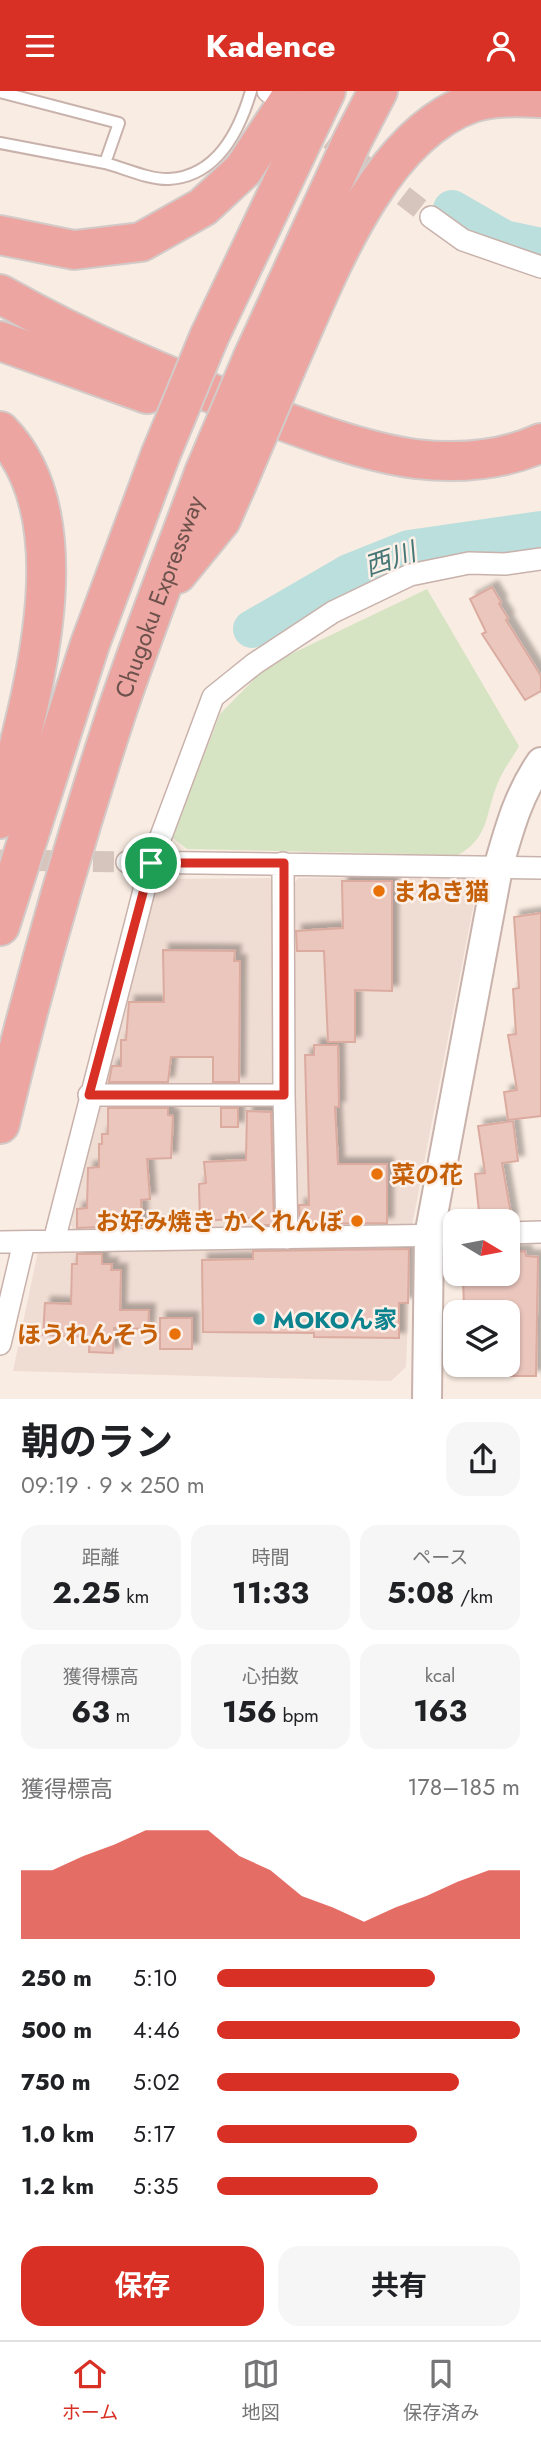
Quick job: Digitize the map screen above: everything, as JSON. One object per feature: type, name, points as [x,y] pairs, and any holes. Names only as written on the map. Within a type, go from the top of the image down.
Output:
[{"type":"highway","points":[[0,235],[74,250],[141,242],[203,207],[243,170],[295,91]]},
{"type":"highway","name":"Chugoku Expressway","points":[[0,926],[90,644],[160,456],[209,337],[326,91]]},
{"type":"highway","name":"Chugoku Expressway","points":[[0,1124],[35,980],[80,829],[117,711],[159,596],[220,480],[378,91]]},
{"type":"highway","points":[[270,362],[380,179],[416,138],[473,103],[514,97],[541,98]]},
{"type":"highway","points":[[0,294],[65,331],[143,367],[317,433],[414,459],[469,461],[514,455],[541,443]]},
{"type":"highway","points":[[0,341],[304,455],[366,473],[418,484],[463,486],[502,483],[541,471]]},
{"type":"highway","points":[[0,431],[36,486],[44,520],[45,581],[35,667],[0,819]]},
{"type":"street","points":[[431,217],[463,240],[541,267]]},
{"type":"street","points":[[54,1241],[89,1095],[151,863],[213,697],[254,664],[333,612],[410,575],[468,563],[541,559]]},
{"type":"street","points":[[427,1398],[442,1236],[498,868],[511,821],[527,782],[541,762]]},
{"type":"street","points":[[127,863],[541,868]]},
{"type":"street","points":[[284,863],[287,1238]]},
{"type":"street","points":[[89,1095],[284,1095]]},
{"type":"street","points":[[520,1233],[541,1232]]},
{"type":"street","points":[[0,1242],[442,1236]]},
{"type":"street","points":[[0,1344],[24,1242]]},
{"type":"lane","points":[[0,143],[106,163],[167,179],[199,173],[230,143],[247,107],[251,91]]},
{"type":"lane","points":[[0,92],[119,123],[106,163]]},
{"type":"shaded area","points":[[479,876],[411,1231],[299,1230],[292,1223],[290,890],[298,878]]},
{"type":"shaded area","points":[[270,878],[276,889],[277,1081],[271,1088],[111,1090],[101,1080],[154,887],[165,879]]},
{"type":"shaded area","points":[[271,1102],[279,1116],[279,1231],[76,1236],[71,1225],[99,1103]]},
{"type":"shaded area","points":[[411,1243],[406,1367],[391,1381],[13,1371],[38,1251]]},
{"type":"green space","points":[[427,589],[519,746],[499,780],[481,833],[468,848],[458,855],[187,849],[172,837],[220,714],[268,665]]},
{"type":"building","points":[[492,587],[508,618],[506,620],[541,676],[541,691],[525,700],[482,634],[486,632],[470,599]]},
{"type":"building","points":[[342,881],[392,881],[392,991],[355,990],[355,1042],[328,1042],[324,951],[297,951],[296,931],[343,928]]},
{"type":"building","points":[[541,913],[541,1116],[508,1120],[504,1092],[517,1090],[508,1035],[516,1034],[513,989],[519,988],[514,917]]},
{"type":"building","points":[[163,950],[235,951],[234,961],[240,961],[239,1082],[213,1082],[213,1057],[171,1057],[168,1082],[109,1082],[112,1066],[121,1066],[121,1040],[126,1040],[129,1002],[164,1002]]},
{"type":"building","points":[[314,1045],[338,1045],[339,1107],[335,1107],[338,1164],[387,1164],[387,1223],[300,1224],[299,1205],[309,1205],[305,1055],[314,1055]]},
{"type":"building","points":[[108,1108],[168,1108],[168,1115],[173,1116],[171,1158],[147,1159],[150,1199],[141,1200],[142,1225],[77,1228],[77,1209],[87,1208],[88,1168],[99,1167],[99,1144],[102,1144],[102,1134],[108,1134]]},
{"type":"building","points":[[221,1108],[238,1108],[238,1127],[221,1127]]},
{"type":"building","points":[[247,1111],[271,1112],[274,1225],[252,1225],[251,1218],[200,1221],[199,1184],[206,1183],[204,1162],[246,1160]]},
{"type":"building","points":[[513,1121],[518,1161],[502,1163],[510,1209],[479,1209],[475,1174],[485,1173],[478,1126]]},
{"type":"building","points":[[409,1249],[408,1303],[399,1303],[399,1338],[314,1337],[314,1333],[203,1332],[202,1260],[253,1259],[253,1251]]},
{"type":"building","points":[[520,1251],[525,1251],[526,1256],[538,1257],[536,1376],[520,1376],[520,1300],[464,1300],[463,1286],[520,1286]]},
{"type":"building","points":[[77,1254],[102,1254],[102,1264],[112,1264],[111,1270],[121,1270],[120,1310],[149,1310],[148,1329],[114,1328],[113,1353],[89,1352],[90,1337],[43,1335],[45,1303],[71,1304],[72,1264],[77,1264]]},
{"type":"building","points":[[160,1318],[192,1318],[192,1349],[160,1349]]},
{"type":"waterway","points":[[452,209],[504,239],[541,247]]},
{"type":"waterway","name":"西川","points":[[252,629],[349,573],[409,549],[541,530]]},
{"type":"tunnel","points":[[305,120],[431,217]]},
{"type":"tunnel","points":[[0,860],[127,862]]},
{"type":"place","name":"まねき猫","points":[[379,891]]},
{"type":"place","name":"菜の花","points":[[377,1174]]},
{"type":"place","name":"お好み焼き かくれんぼ","points":[[357,1221]]},
{"type":"place","name":"MOKOん家","points":[[259,1319]]},
{"type":"place","name":"ほうれんそう","points":[[175,1334]]},
{"type":"route","points":[[151,863],[284,863],[284,1095],[89,1095],[151,863]]}]
